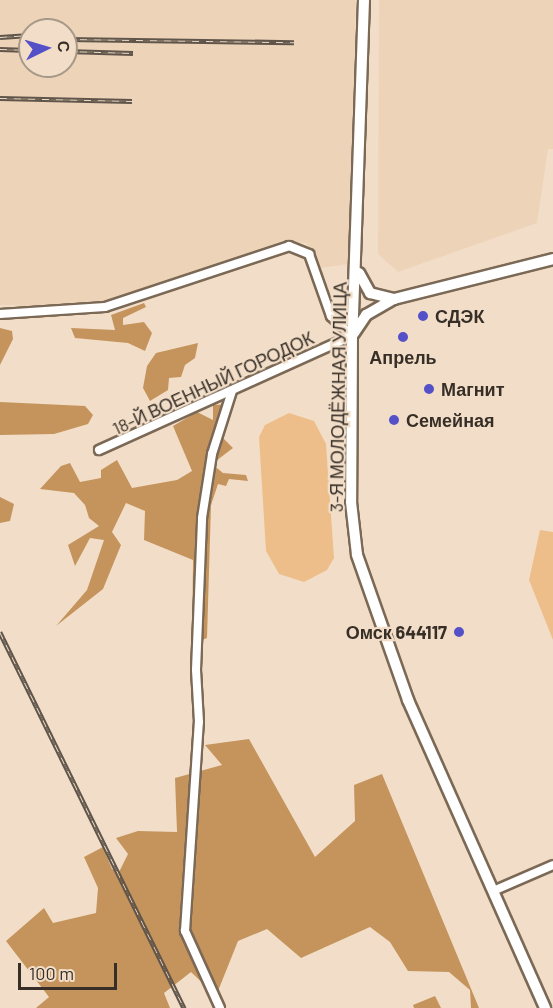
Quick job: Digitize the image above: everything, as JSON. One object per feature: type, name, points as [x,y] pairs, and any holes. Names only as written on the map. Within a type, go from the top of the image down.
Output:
[{"type":"main road","name":"3-Я МОЛОДЁЖНАЯ УЛИЦА","points":[[364,0],[357,266],[352,336],[351,502],[363,579],[408,700],[545,1008]]},
{"type":"main road","points":[[352,336],[366,315],[394,299],[553,259]]},
{"type":"main road","points":[[357,266],[362,283],[370,293],[394,299]]},
{"type":"street","name":"18-Й ВОЕННЫЙ ГОРОДОК","points":[[0,314],[105,307],[289,246],[309,254],[331,316],[352,336],[99,450]]},
{"type":"street","points":[[220,1008],[185,932],[199,722],[196,670],[202,518],[212,454],[232,391]]},
{"type":"street","points":[[493,891],[553,865]]},
{"type":"shaded area","points":[[0,0],[356,0],[349,264],[320,268],[306,243],[282,241],[105,302],[59,307],[0,305]]},
{"type":"shaded area","points":[[379,0],[553,0],[553,149],[548,149],[537,223],[398,272],[378,254]]},
{"type":"shaded area","points":[[144,303],[146,307],[123,318],[123,325],[144,322],[152,333],[145,351],[128,343],[75,338],[71,328],[115,330],[111,315]]},
{"type":"shaded area","points":[[0,328],[12,331],[13,339],[0,365]]},
{"type":"shaded area","points":[[198,343],[195,358],[185,365],[181,377],[169,378],[168,390],[150,401],[143,388],[147,366],[156,353]]},
{"type":"shaded area","points":[[0,402],[85,406],[93,415],[88,424],[54,434],[0,435]]},
{"type":"shaded area","points":[[233,404],[218,433],[233,448],[212,464],[223,473],[246,475],[248,481],[229,479],[226,486],[218,484],[211,505],[207,638],[192,644],[193,560],[144,540],[145,511],[126,503],[112,532],[121,545],[103,589],[56,626],[87,590],[104,540],[90,538],[75,566],[68,545],[99,526],[89,518],[85,505],[74,493],[40,489],[61,466],[70,463],[80,482],[101,478],[101,470],[117,460],[132,488],[177,480],[192,471],[173,426],[197,412],[213,420],[213,405]]},
{"type":"shaded area","points":[[289,413],[314,421],[326,444],[334,558],[327,570],[304,582],[279,574],[266,551],[259,437],[265,425]]},
{"type":"shaded area","points":[[0,497],[14,504],[10,521],[0,523]]},
{"type":"shaded area","points":[[540,530],[553,532],[553,640],[529,580]]},
{"type":"shaded area","points":[[249,739],[315,857],[355,821],[354,785],[382,774],[479,1008],[471,1008],[470,990],[449,972],[408,971],[390,942],[370,927],[301,958],[267,929],[238,941],[216,996],[191,972],[164,993],[170,1008],[36,1008],[49,997],[6,941],[44,908],[53,923],[96,913],[98,888],[84,857],[103,847],[112,869],[119,872],[128,854],[116,838],[138,831],[177,832],[175,778],[222,765],[205,745]]},
{"type":"shaded area","points":[[435,996],[441,1008],[414,1008],[413,1005]]},
{"type":"railway","points":[[0,37],[18,36]]},
{"type":"railway","points":[[78,39],[294,42]]},
{"type":"railway","points":[[0,49],[18,50]]},
{"type":"railway","points":[[78,51],[133,53]]},
{"type":"railway","points":[[0,98],[132,101]]},
{"type":"railway","points":[[0,632],[184,1008]]},
{"type":"place","name":"СДЭК","points":[[423,316]]},
{"type":"place","name":"Апрель","points":[[403,337]]},
{"type":"place","name":"Магнит","points":[[429,389]]},
{"type":"place","name":"Семейная","points":[[394,420]]},
{"type":"place","name":"Омск 644117","points":[[459,632]]}]
